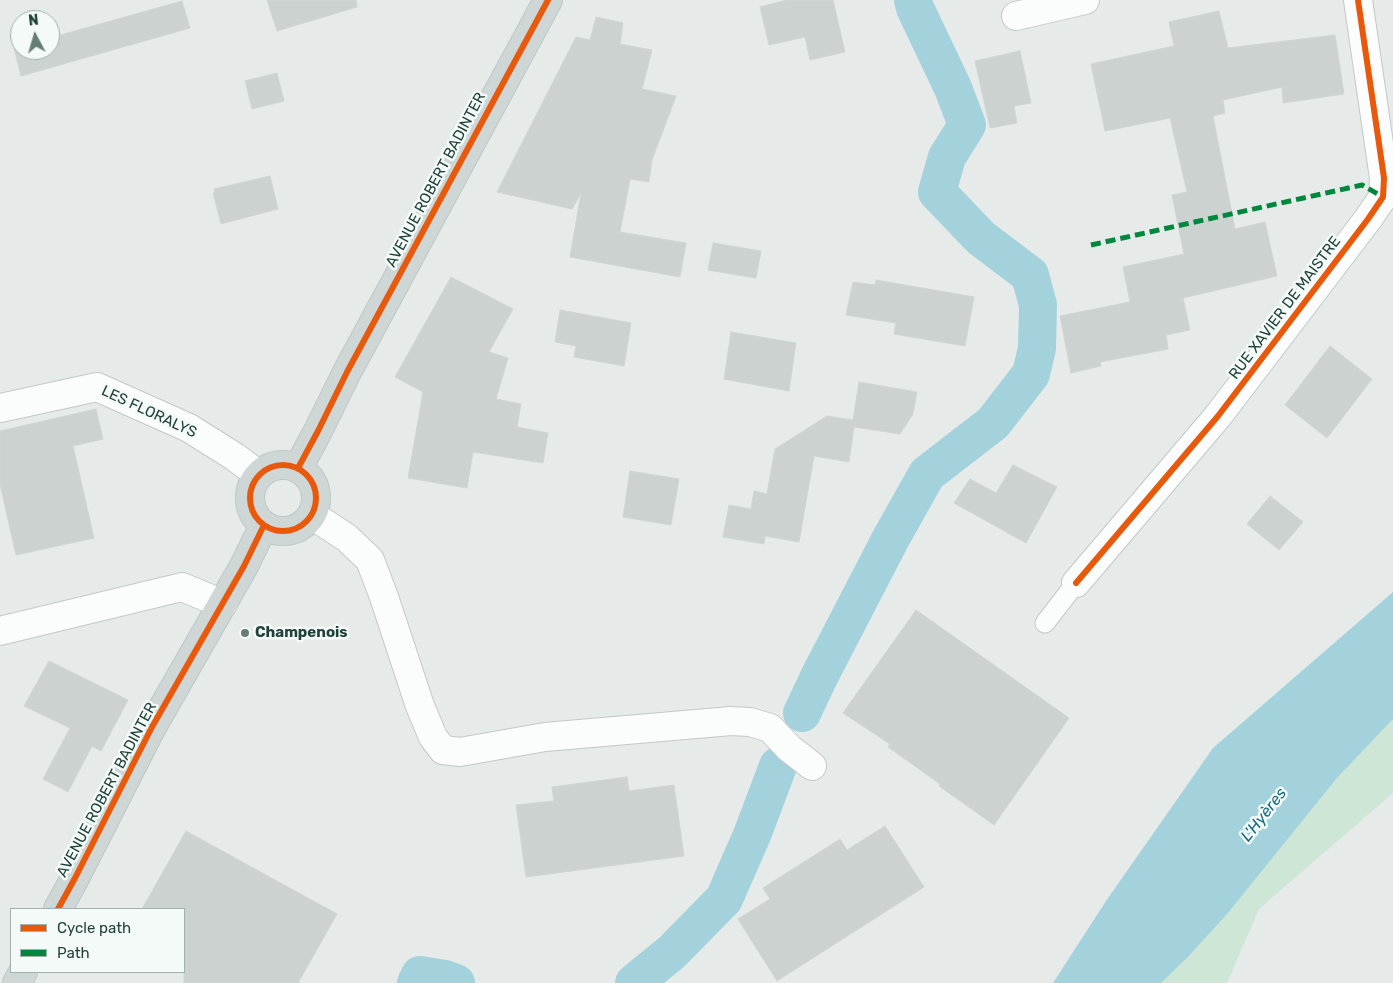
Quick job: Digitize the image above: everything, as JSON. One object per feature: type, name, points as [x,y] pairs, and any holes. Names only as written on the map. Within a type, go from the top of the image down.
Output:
[{"type":"main road","name":"AVENUE ROBERT BADINTER","points":[[298,468],[347,372],[548,0]]},
{"type":"main road","points":[[278,465],[298,468],[312,480],[317,498],[316,507],[305,524],[296,530],[274,530],[257,519],[252,510],[250,492],[259,475],[268,469],[278,465]]},
{"type":"main road","name":"AVENUE ROBERT BADINTER","points":[[59,908],[80,870],[152,727],[223,604],[264,525]]},
{"type":"street","points":[[1016,16],[1085,0]]},
{"type":"street","name":"RUE XAVIER DE MAISTRE","points":[[1076,583],[1218,416],[1368,219],[1383,196],[1384,178],[1358,0]]},
{"type":"street","name":"LES FLORALYS","points":[[0,408],[96,387],[188,428],[235,457],[259,475]]},
{"type":"street","points":[[312,515],[347,538],[370,560],[384,596],[420,706],[433,737],[443,750],[460,752],[545,737],[731,721],[750,722],[770,728],[789,748],[812,766]]},
{"type":"street","points":[[0,631],[182,587],[223,604]]},
{"type":"lane","points":[[1045,623],[1076,583]]},
{"type":"green space","points":[[1393,719],[1393,793],[1259,909],[1227,983],[1161,983],[1188,957],[1228,913],[1337,778]]},
{"type":"water","name":"L'Hyères","points":[[1393,592],[1393,719],[1337,778],[1228,913],[1188,957],[1161,983],[1053,983],[1106,901],[1213,748]]},
{"type":"building","points":[[267,0],[356,0],[357,7],[277,31]]},
{"type":"building","points":[[787,0],[833,0],[845,52],[810,60],[805,37],[769,45],[760,7]]},
{"type":"building","points":[[182,1],[190,28],[21,76],[17,60],[60,60],[60,35]]},
{"type":"building","points":[[1219,11],[1228,48],[1335,35],[1344,94],[1283,103],[1282,87],[1223,100],[1225,113],[1213,116],[1235,229],[1265,222],[1277,276],[1183,298],[1190,330],[1166,335],[1168,349],[1100,362],[1101,366],[1071,373],[1060,316],[1130,302],[1123,267],[1184,254],[1172,195],[1187,192],[1170,118],[1105,131],[1091,64],[1174,46],[1169,22]]},
{"type":"building","points":[[596,17],[623,23],[620,44],[652,50],[642,89],[676,96],[652,160],[649,182],[630,179],[620,232],[686,243],[680,277],[570,257],[581,193],[572,209],[497,192],[576,37],[590,40]]},
{"type":"building","points":[[1020,51],[1031,103],[1014,106],[1017,123],[990,128],[975,61]]},
{"type":"building","points":[[277,73],[284,101],[252,109],[245,81]]},
{"type":"building","points":[[270,176],[278,209],[221,224],[213,193],[215,193],[214,189]]},
{"type":"building","points":[[713,243],[761,251],[756,278],[708,270]]},
{"type":"building","points":[[451,277],[513,309],[489,352],[508,358],[496,399],[521,404],[517,427],[548,433],[543,463],[473,452],[467,488],[408,478],[423,392],[395,377]]},
{"type":"building","points":[[876,280],[974,297],[965,346],[894,334],[896,323],[846,315],[853,282],[875,285]]},
{"type":"building","points":[[560,310],[631,323],[624,366],[574,357],[576,346],[555,342]]},
{"type":"building","points":[[731,332],[796,343],[789,391],[724,379]]},
{"type":"building","points":[[1330,346],[1372,379],[1327,438],[1285,405]]},
{"type":"building","points":[[859,382],[917,392],[913,414],[900,434],[854,427],[849,462],[814,456],[799,542],[765,536],[764,544],[723,537],[729,505],[751,509],[754,491],[767,494],[775,449],[827,416],[853,420]]},
{"type":"building","points":[[96,409],[103,439],[73,446],[94,538],[16,555],[0,484],[0,431]]},
{"type":"building","points":[[1013,465],[1057,487],[1026,543],[954,503],[970,479],[996,493]]},
{"type":"building","points":[[630,471],[679,479],[671,525],[623,517]]},
{"type":"building","points":[[1270,496],[1303,522],[1279,550],[1247,524]]},
{"type":"building","points":[[916,610],[1069,718],[994,825],[888,747],[890,744],[843,713]]},
{"type":"building","points":[[49,661],[128,700],[101,751],[92,746],[68,792],[43,779],[70,728],[24,706]]},
{"type":"building","points":[[627,777],[629,791],[674,785],[684,856],[526,877],[516,805],[554,801],[552,787]]},
{"type":"building","points":[[885,826],[924,887],[777,981],[738,919],[770,899],[763,888],[840,839],[847,850]]},
{"type":"building","points":[[186,831],[337,914],[298,983],[184,983],[185,908],[143,908]]},
{"type":"waterway","points":[[802,713],[891,538],[927,474],[993,423],[1031,374],[1037,348],[1038,305],[1030,275],[981,238],[937,192],[947,157],[967,125],[953,88],[913,0]]},
{"type":"waterway","points":[[634,983],[672,952],[724,899],[752,835],[778,766]]},
{"type":"waterway","points":[[416,983],[420,975],[445,979],[456,983]]},
{"type":"marked path","points":[[1091,245],[1362,185],[1383,197]]},
{"type":"cycle path","points":[[298,468],[347,372],[548,0]]},
{"type":"cycle path","points":[[1076,583],[1218,416],[1383,197],[1384,178],[1358,0]]},
{"type":"cycle path","points":[[277,465],[289,465],[301,470],[311,480],[316,492],[316,498],[314,511],[301,526],[289,531],[277,531],[265,526],[255,516],[250,504],[250,492],[255,480],[265,470],[277,465]]},
{"type":"cycle path","points":[[59,908],[152,727],[244,566],[264,525]]},
{"type":"place","name":"Champenois","points":[[245,633]]}]
